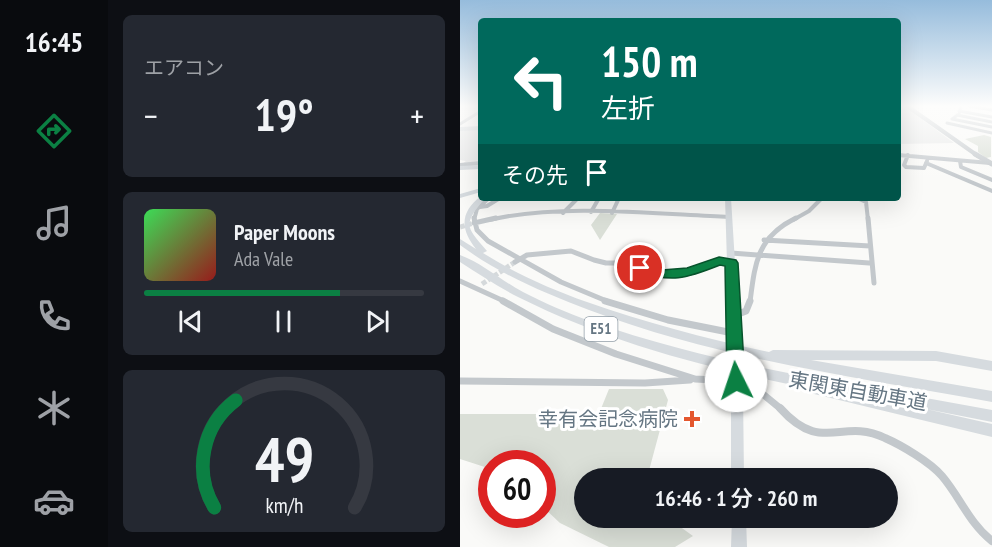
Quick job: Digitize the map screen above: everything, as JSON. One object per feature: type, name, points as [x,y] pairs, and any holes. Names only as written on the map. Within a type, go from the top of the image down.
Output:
[{"type":"highway","points":[[460,168],[478,166]]},
{"type":"highway","points":[[460,196],[478,191]]},
{"type":"highway","points":[[481,202],[471,207],[463,219],[462,231],[465,236],[498,260],[562,296]]},
{"type":"highway","name":"東関東自動車道","points":[[460,241],[486,260],[562,296],[647,328],[750,354],[991,398]]},
{"type":"highway","name":"東関東自動車道","points":[[460,260],[480,282],[599,328],[677,353],[753,372],[991,416]]},
{"type":"highway","points":[[750,354],[936,356],[991,366]]},
{"type":"highway","points":[[753,372],[788,383],[991,431]]},
{"type":"main road","points":[[728,201],[738,468]]},
{"type":"main road","points":[[739,528],[739,547]]},
{"type":"street","points":[[942,132],[964,148],[991,163]]},
{"type":"street","points":[[901,155],[991,163]]},
{"type":"street","points":[[908,155],[904,165],[906,167],[922,168],[928,157]]},
{"type":"street","points":[[960,161],[961,167],[991,180]]},
{"type":"street","points":[[926,163],[991,191]]},
{"type":"street","points":[[495,201],[487,206],[481,202],[474,223],[477,231],[484,238],[561,282],[662,317],[733,333]]},
{"type":"street","points":[[563,213],[575,201]]},
{"type":"street","points":[[591,212],[597,201]]},
{"type":"street","points":[[612,213],[618,201]]},
{"type":"street","points":[[732,316],[746,310],[749,306],[757,255],[763,240],[782,225],[811,210],[819,201]]},
{"type":"street","points":[[864,201],[866,202],[870,246],[869,263],[874,283]]},
{"type":"street","points":[[474,223],[513,214],[591,212],[729,217]]},
{"type":"street","points":[[763,240],[870,246]]},
{"type":"street","points":[[515,262],[527,255],[571,251],[594,260],[625,263],[661,275],[689,273],[719,261],[731,263]]},
{"type":"street","points":[[731,253],[869,263]]},
{"type":"street","points":[[460,281],[480,282],[513,305],[553,328],[584,342],[695,379],[736,386],[772,398],[805,429],[828,435],[854,430],[878,435],[940,473],[947,481],[965,514],[991,541]]},
{"type":"street","points":[[460,381],[645,383],[695,379]]},
{"type":"shaded area","points":[[460,132],[478,132],[478,162],[462,164],[466,161],[460,160]]},
{"type":"shaded area","points":[[901,132],[938,132],[954,143],[901,144]]},
{"type":"shaded area","points":[[984,135],[991,137],[991,157],[986,158],[978,152],[978,146],[965,139]]},
{"type":"shaded area","points":[[600,213],[617,214],[600,240],[591,225]]},
{"type":"shaded area","points":[[609,389],[663,389],[668,400],[650,468],[574,468],[574,528],[682,528],[693,536],[675,547],[609,547],[560,523],[556,519],[556,450],[478,450],[478,465],[460,459],[460,414],[561,414],[560,421],[575,419],[596,421]]},
{"type":"tunnel","points":[[460,227],[474,223]]},
{"type":"tunnel","points":[[482,284],[515,262]]},
{"type":"place","name":"幸有会記念病院","points":[[692,419]]},
{"type":"route","points":[[640,268],[661,275],[689,273],[712,262],[731,263],[736,381]]}]
